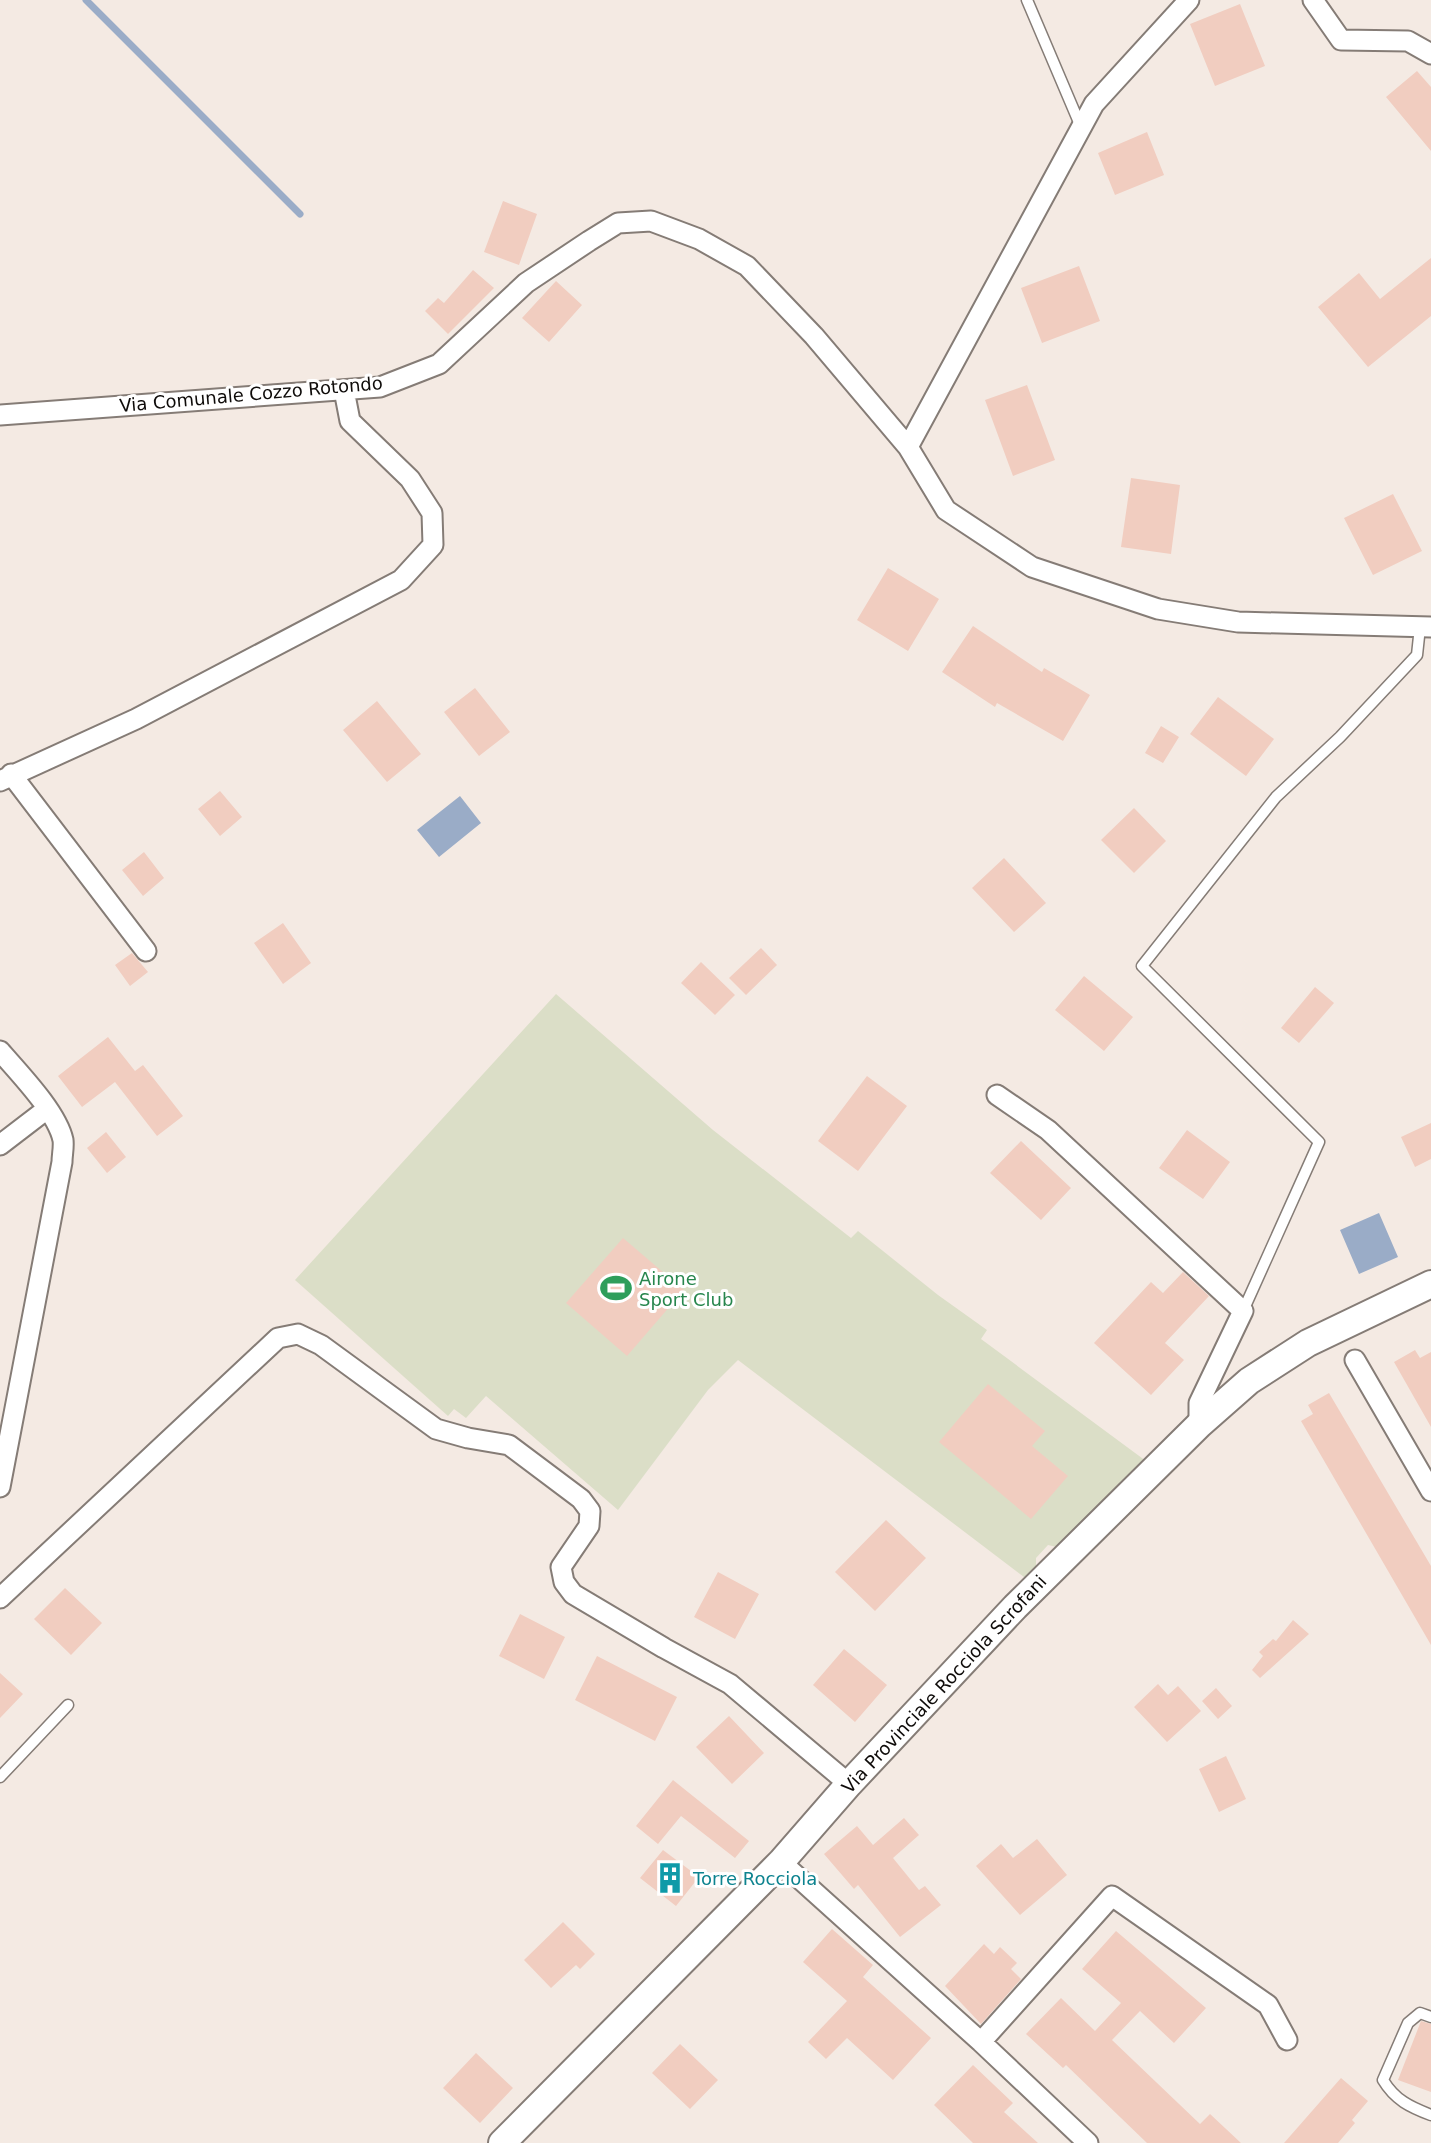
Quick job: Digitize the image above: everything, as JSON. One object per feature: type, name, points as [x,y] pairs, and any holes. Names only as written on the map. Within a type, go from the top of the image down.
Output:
[{"type":"street","points":[[908,447],[1094,104],[1189,0]]},
{"type":"street","points":[[1313,0],[1341,40],[1408,41],[1431,54]]},
{"type":"street","name":"Via Comunale Cozzo Rotondo","points":[[0,415],[380,387],[439,364],[526,283],[618,223],[651,221],[699,239],[747,266],[814,336],[908,447],[946,510],[1032,567],[1158,609],[1238,622],[1425,627]]},
{"type":"street","points":[[146,951],[6,777],[136,719],[401,580],[433,545],[432,513],[410,479],[350,422],[344,390]]},
{"type":"street","points":[[0,1051],[34,1090],[62,1140],[62,1162],[0,1487]]},
{"type":"street","points":[[998,1095],[1048,1130],[1243,1311],[1199,1403],[1199,1425]]},
{"type":"street","points":[[0,1145],[47,1109]]},
{"type":"street","name":"Via Provinciale Rocciola Scrofani","points":[[502,2143],[781,1862],[849,1784],[1015,1607],[1199,1425],[1249,1381],[1308,1343],[1431,1284]]},
{"type":"street","points":[[0,1598],[278,1338],[298,1334],[321,1345],[436,1429],[509,1445],[581,1499],[590,1511],[589,1526],[561,1567],[564,1581],[573,1594],[730,1684],[849,1784]]},
{"type":"street","points":[[1355,1360],[1431,1491]]},
{"type":"street","points":[[781,1862],[981,2042],[1088,2143]]},
{"type":"street","points":[[981,2042],[1112,1896],[1268,2006],[1287,2040]]},
{"type":"lane","points":[[1027,0],[1081,128]]},
{"type":"lane","points":[[1243,1311],[1319,1142],[1142,966],[1276,797],[1340,737],[1417,655],[1425,627]]},
{"type":"lane","points":[[0,1777],[68,1705]]},
{"type":"lane","points":[[1431,2017],[1420,2013],[1408,2023],[1383,2080],[1391,2094],[1409,2107],[1431,2115]]},
{"type":"green space","name":"Airone Sport Club","points":[[556,994],[713,1130],[851,1238],[858,1231],[987,1330],[981,1339],[1150,1464],[1061,1548],[1048,1545],[1036,1558],[1036,1572],[1028,1580],[738,1360],[708,1390],[618,1510],[486,1396],[466,1418],[454,1409],[448,1416],[295,1280]]},
{"type":"water","points":[[460,796],[481,823],[439,857],[417,830]]},
{"type":"water","points":[[1379,1213],[1398,1257],[1359,1274],[1340,1230]]},
{"type":"building","points":[[1240,4],[1265,66],[1215,86],[1190,24]]},
{"type":"building","points":[[1417,71],[1431,87],[1431,151],[1386,97]]},
{"type":"building","points":[[1147,132],[1164,175],[1115,195],[1098,153]]},
{"type":"building","points":[[503,201],[537,214],[519,265],[484,252]]},
{"type":"building","points":[[1431,258],[1431,316],[1368,367],[1318,307],[1359,273],[1380,299]]},
{"type":"building","points":[[1079,266],[1100,321],[1042,343],[1021,288]]},
{"type":"building","points":[[473,270],[494,288],[448,334],[425,311],[438,298],[444,303]]},
{"type":"building","points":[[556,281],[582,305],[549,342],[522,318]]},
{"type":"building","points":[[1027,385],[1055,460],[1013,476],[985,400]]},
{"type":"building","points":[[1131,478],[1180,485],[1171,554],[1121,547]]},
{"type":"building","points":[[1393,494],[1422,551],[1373,575],[1344,518]]},
{"type":"building","points":[[888,568],[939,599],[908,651],[857,620]]},
{"type":"building","points":[[973,626],[1042,672],[1044,668],[1090,695],[1063,741],[997,703],[995,707],[942,672]]},
{"type":"building","points":[[475,688],[510,732],[479,756],[444,712]]},
{"type":"building","points":[[1218,697],[1274,739],[1246,776],[1190,734]]},
{"type":"building","points":[[377,701],[421,754],[387,782],[343,730]]},
{"type":"building","points":[[1161,726],[1179,737],[1163,763],[1145,753]]},
{"type":"building","points":[[220,791],[242,817],[220,836],[198,809]]},
{"type":"building","points":[[1134,808],[1166,841],[1134,873],[1101,840]]},
{"type":"building","points":[[144,852],[164,878],[143,896],[122,870]]},
{"type":"building","points":[[1004,858],[1046,903],[1014,932],[972,888]]},
{"type":"building","points":[[283,923],[311,963],[283,984],[254,943]]},
{"type":"building","points":[[761,948],[777,965],[746,995],[729,978]]},
{"type":"building","points":[[132,953],[148,972],[130,986],[115,965]]},
{"type":"building","points":[[701,962],[735,995],[715,1015],[681,983]]},
{"type":"building","points":[[1084,976],[1133,1017],[1104,1051],[1055,1010]]},
{"type":"building","points":[[1315,987],[1334,1003],[1299,1043],[1281,1028]]},
{"type":"building","points":[[108,1037],[135,1071],[143,1065],[183,1116],[157,1136],[115,1082],[82,1107],[58,1076]]},
{"type":"building","points":[[867,1076],[907,1106],[858,1171],[818,1141]]},
{"type":"building","points":[[1431,1123],[1431,1159],[1415,1167],[1401,1137]]},
{"type":"building","points":[[1187,1130],[1230,1162],[1203,1199],[1159,1168]]},
{"type":"building","points":[[106,1132],[126,1157],[107,1173],[87,1148]]},
{"type":"building","points":[[1021,1141],[1071,1188],[1041,1220],[990,1173]]},
{"type":"building","points":[[623,1238],[684,1290],[627,1356],[566,1303]]},
{"type":"building","points":[[1183,1272],[1209,1296],[1165,1343],[1184,1360],[1151,1395],[1094,1343],[1151,1282],[1163,1293]]},
{"type":"building","points":[[1415,1350],[1420,1358],[1431,1352],[1431,1427],[1394,1362]]},
{"type":"building","points":[[988,1384],[1045,1431],[1032,1446],[1068,1476],[1031,1519],[939,1442]]},
{"type":"building","points":[[1329,1393],[1431,1566],[1431,1645],[1301,1421],[1313,1414],[1308,1405]]},
{"type":"building","points":[[886,1520],[926,1558],[875,1611],[835,1572]]},
{"type":"building","points":[[718,1572],[759,1594],[735,1639],[694,1617]]},
{"type":"building","points":[[65,1588],[102,1623],[71,1655],[34,1619]]},
{"type":"building","points":[[520,1614],[565,1637],[544,1679],[499,1656]]},
{"type":"building","points":[[1293,1620],[1309,1634],[1260,1678],[1252,1670],[1263,1656],[1259,1652],[1273,1639],[1276,1641]]},
{"type":"building","points":[[844,1649],[887,1685],[855,1722],[813,1685]]},
{"type":"building","points":[[597,1656],[677,1697],[655,1741],[575,1700]]},
{"type":"building","points":[[0,1673],[23,1694],[0,1718]]},
{"type":"building","points":[[1158,1684],[1168,1695],[1178,1686],[1201,1711],[1167,1742],[1134,1707]]},
{"type":"building","points":[[1216,1688],[1232,1706],[1218,1719],[1202,1701]]},
{"type":"building","points":[[729,1716],[764,1753],[732,1784],[696,1747]]},
{"type":"building","points":[[1226,1756],[1246,1799],[1219,1812],[1199,1769]]},
{"type":"building","points":[[673,1780],[749,1841],[735,1858],[681,1816],[658,1844],[636,1826]]},
{"type":"building","points":[[904,1818],[919,1835],[893,1858],[919,1890],[925,1886],[941,1905],[900,1937],[858,1885],[854,1889],[824,1854],[857,1826],[873,1845]]},
{"type":"building","points":[[1037,1839],[1067,1875],[1020,1915],[976,1866],[1001,1844],[1013,1858]]},
{"type":"building","name":"Torre Rocciola","points":[[663,1850],[699,1877],[676,1906],[640,1878]]},
{"type":"building","points":[[563,1922],[595,1954],[580,1969],[576,1965],[551,1988],[524,1960]]},
{"type":"building","points":[[832,1929],[873,1965],[863,1977],[931,2038],[893,2080],[847,2038],[826,2059],[808,2042],[847,2001],[803,1962]]},
{"type":"building","points":[[1116,1931],[1206,2008],[1174,2043],[1140,2011],[1112,2040],[1200,2124],[1210,2114],[1241,2143],[1147,2143],[1066,2065],[1063,2068],[1026,2034],[1061,1998],[1095,2031],[1121,2003],[1082,1969]]},
{"type":"building","points":[[984,1944],[994,1954],[1000,1947],[1017,1963],[1011,1969],[1021,1979],[981,2024],[945,1986]]},
{"type":"building","points":[[1421,2021],[1431,2024],[1431,2092],[1398,2080]]},
{"type":"building","points":[[680,2044],[718,2080],[690,2109],[652,2073]]},
{"type":"building","points":[[476,2053],[513,2088],[480,2123],[443,2088]]},
{"type":"building","points":[[973,2065],[1013,2103],[1004,2112],[1038,2143],[973,2143],[934,2105]]},
{"type":"building","points":[[1341,2078],[1368,2101],[1352,2120],[1355,2123],[1338,2143],[1284,2143]]},
{"type":"waterway","points":[[86,0],[300,214]]},
{"type":"place","name":"Airone Sport Club","points":[[616,1288]]},
{"type":"place","name":"Torre Rocciola","points":[[670,1878]]}]
